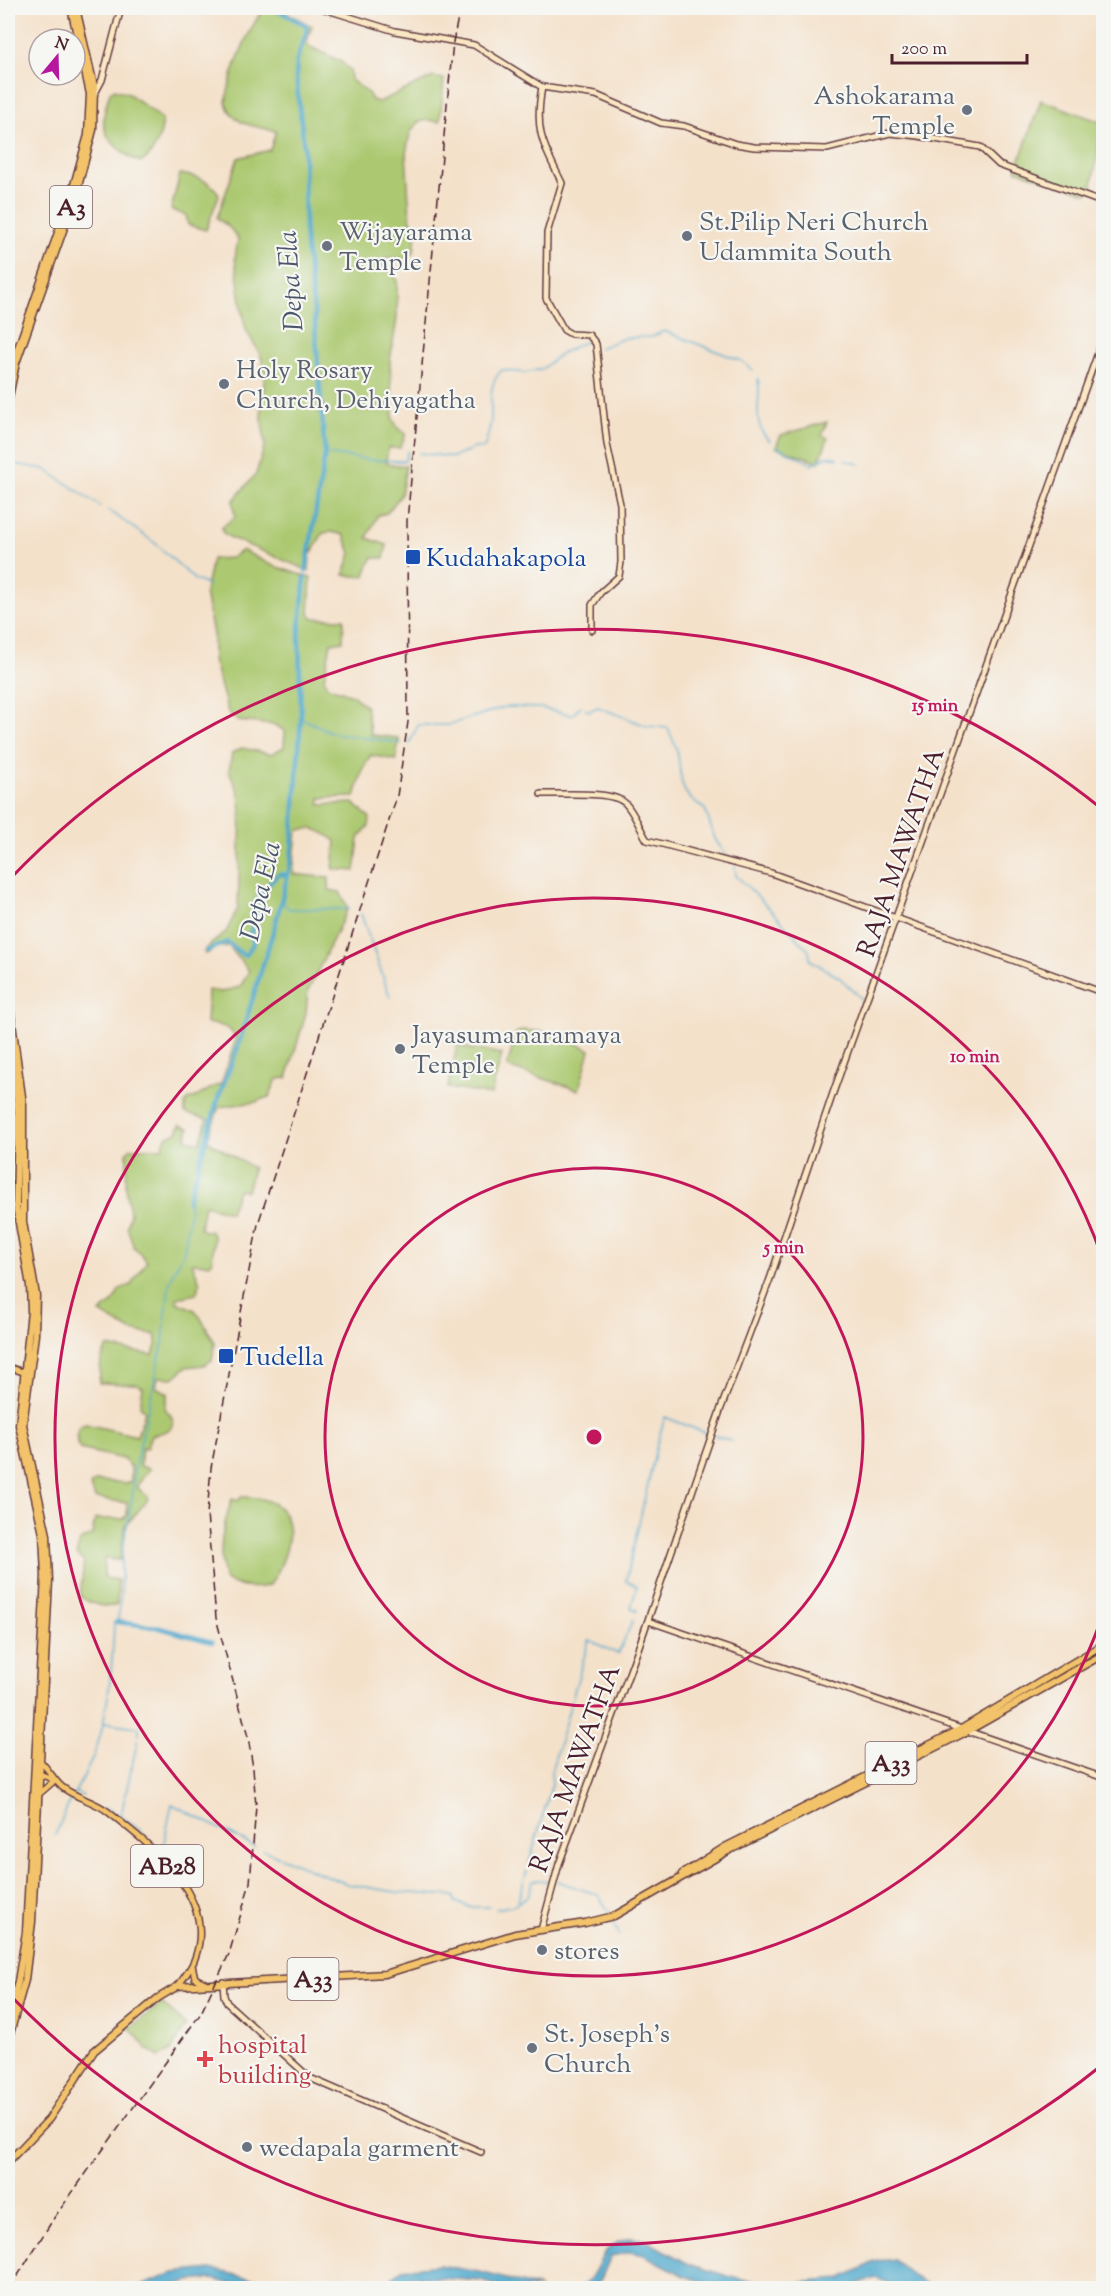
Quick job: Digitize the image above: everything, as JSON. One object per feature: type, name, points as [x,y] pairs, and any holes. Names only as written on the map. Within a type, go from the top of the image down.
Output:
[{"type":"highway","name":"A3","points":[[8,402],[16,363],[87,158],[94,122],[95,94],[74,8]]},
{"type":"highway","name":"A3","points":[[8,377],[83,157],[91,101],[74,8]]},
{"type":"highway","points":[[8,993],[23,1104],[23,1222],[36,1295],[35,1335],[18,1425],[44,1550],[38,1772],[24,1950],[8,2023]]},
{"type":"highway","points":[[8,1025],[18,1114],[16,1206],[31,1311],[23,1425],[42,1507],[49,1556],[41,1762],[38,1772],[40,1793],[29,1956],[8,2041]]},
{"type":"highway","name":"A33","points":[[678,1878],[690,1866],[725,1847],[961,1729],[1104,1644]]},
{"type":"highway","name":"A33","points":[[8,2163],[49,2119],[94,2051],[158,1998],[178,1986],[386,1974],[495,1939],[614,1916],[678,1878],[792,1818],[969,1731],[1104,1654]]},
{"type":"main road","points":[[8,1367],[26,1373]]},
{"type":"main road","points":[[41,1762],[53,1778]]},
{"type":"main road","points":[[38,1772],[53,1778]]},
{"type":"main road","points":[[40,1793],[53,1778]]},
{"type":"main road","name":"AB28","points":[[53,1778],[78,1797],[106,1810],[132,1830],[182,1884],[195,1905],[200,1926],[198,1950],[190,1974]]},
{"type":"main road","points":[[190,1974],[205,1983]]},
{"type":"main road","points":[[188,1985],[190,1974]]},
{"type":"main road","points":[[178,1986],[190,1974]]},
{"type":"street","points":[[91,101],[108,57],[121,8]]},
{"type":"street","points":[[321,8],[415,36],[474,45],[542,87],[596,95],[661,123],[684,126],[754,147],[828,149],[890,133],[980,147],[999,165],[1104,203]]},
{"type":"street","points":[[542,87],[538,119],[541,142],[562,183],[547,233],[546,298],[564,330],[571,334],[590,335],[596,344],[607,444],[620,504],[621,562],[619,576],[600,592],[592,605],[592,630]]},
{"type":"street","name":"RAJA MAWATHA","points":[[541,1930],[559,1864],[648,1621],[721,1408],[770,1280],[1104,336]]},
{"type":"street","points":[[541,794],[598,795],[619,799],[628,806],[647,840],[771,873],[1104,993]]},
{"type":"street","points":[[648,1621],[1104,1778]]},
{"type":"street","points":[[223,1982],[227,2003],[255,2025],[308,2076],[481,2152]]},
{"type":"green space","points":[[264,8],[278,8],[312,26],[307,41],[308,46],[340,61],[350,70],[351,80],[368,93],[372,100],[379,102],[433,77],[444,79],[440,122],[428,120],[418,122],[410,133],[406,153],[410,217],[416,234],[414,252],[405,259],[385,257],[384,267],[397,279],[397,318],[390,361],[393,419],[398,428],[406,434],[400,448],[388,448],[386,461],[389,464],[406,466],[401,495],[387,513],[378,515],[367,538],[387,545],[384,558],[372,558],[364,577],[344,575],[351,553],[344,535],[332,532],[323,533],[310,556],[309,571],[223,533],[222,527],[235,517],[233,501],[256,474],[265,445],[261,411],[265,374],[261,356],[246,330],[235,258],[238,239],[230,228],[217,218],[238,158],[270,150],[276,131],[245,124],[233,116],[226,102],[240,53]]},
{"type":"green space","points":[[115,89],[129,94],[162,119],[157,143],[150,155],[141,162],[118,148],[106,132],[105,109],[110,92]]},
{"type":"green space","points":[[1041,100],[1103,123],[1091,190],[1086,193],[1016,170]]},
{"type":"green space","points":[[180,174],[208,183],[219,195],[206,230],[188,225],[186,215],[171,210]]},
{"type":"green space","points":[[827,422],[822,435],[828,438],[819,462],[776,447],[781,435]]},
{"type":"green space","points":[[242,550],[271,565],[311,578],[309,614],[313,618],[344,619],[343,641],[331,643],[324,679],[327,686],[352,695],[366,707],[371,735],[399,738],[396,760],[371,755],[363,769],[355,797],[320,798],[320,805],[353,803],[370,818],[369,826],[359,838],[355,871],[333,869],[336,841],[313,829],[297,831],[293,874],[329,878],[329,890],[340,892],[348,908],[308,991],[306,1013],[287,1078],[277,1079],[269,1097],[256,1102],[219,1107],[207,1140],[253,1168],[247,1191],[238,1190],[230,1212],[204,1205],[200,1228],[210,1231],[214,1237],[212,1262],[209,1264],[192,1263],[200,1283],[196,1294],[177,1298],[177,1302],[195,1310],[215,1343],[212,1360],[204,1365],[186,1367],[173,1378],[158,1377],[156,1387],[168,1393],[165,1408],[171,1416],[173,1425],[167,1430],[151,1435],[146,1449],[142,1448],[140,1466],[150,1469],[137,1487],[148,1497],[126,1525],[120,1560],[104,1559],[104,1578],[118,1580],[117,1605],[103,1606],[80,1596],[84,1562],[76,1555],[80,1541],[92,1535],[95,1519],[123,1519],[127,1515],[127,1503],[95,1498],[90,1485],[96,1481],[131,1483],[131,1467],[123,1459],[80,1449],[77,1444],[77,1435],[80,1426],[86,1424],[137,1436],[145,1411],[140,1406],[143,1387],[137,1384],[99,1383],[101,1360],[107,1347],[153,1355],[157,1342],[156,1335],[131,1331],[100,1313],[113,1302],[120,1289],[131,1285],[147,1261],[134,1247],[127,1227],[130,1213],[126,1188],[127,1152],[131,1148],[162,1148],[166,1137],[177,1132],[180,1125],[189,1128],[186,1139],[200,1143],[207,1119],[185,1113],[185,1104],[188,1100],[221,1084],[236,1039],[227,1028],[206,1023],[208,990],[221,992],[240,987],[249,971],[229,946],[217,947],[207,954],[204,953],[205,949],[226,932],[238,908],[241,812],[239,793],[229,771],[232,753],[242,748],[271,754],[284,747],[285,731],[275,725],[238,721],[228,712],[213,659],[213,634],[205,593],[212,559],[231,558]]},
{"type":"green space","points":[[524,1030],[558,1033],[590,1050],[579,1090],[507,1067],[516,1033]]},
{"type":"green space","points":[[457,1046],[502,1054],[491,1095],[448,1088]]},
{"type":"green space","points":[[241,1497],[261,1499],[275,1505],[284,1514],[288,1526],[285,1555],[270,1585],[247,1587],[225,1580],[221,1559],[224,1528],[232,1499],[238,1501]]},
{"type":"green space","points":[[162,2003],[186,2026],[171,2051],[159,2057],[147,2049],[130,2028]]},
{"type":"water","points":[[631,2238],[645,2240],[689,2264],[741,2280],[796,2283],[840,2279],[874,2262],[887,2259],[894,2260],[913,2276],[934,2288],[901,2288],[876,2278],[849,2288],[723,2288],[685,2276],[644,2255],[631,2252],[611,2256],[601,2279],[591,2288],[575,2288],[590,2278],[609,2248]]},
{"type":"water","points":[[439,2265],[480,2272],[540,2288],[504,2288],[481,2281],[411,2276],[396,2288],[381,2288],[402,2269]]},
{"type":"water","points":[[211,2269],[293,2288],[247,2288],[212,2279],[188,2281],[166,2288],[136,2288],[174,2273]]},
{"type":"waterway","name":"Depa Ela","points":[[273,8],[306,25],[307,31],[297,59],[296,77],[304,148],[305,238],[314,311],[325,454],[306,571]]},
{"type":"waterway","points":[[599,348],[625,338],[652,337],[664,331],[742,361],[753,370]]},
{"type":"waterway","points":[[419,453],[453,457],[475,448],[484,448],[491,424],[492,387],[502,370],[524,373],[542,369],[562,353],[588,340],[592,343]]},
{"type":"waterway","points":[[758,379],[758,420],[760,428],[770,441]]},
{"type":"waterway","points":[[776,446],[812,464],[827,456],[838,458]]},
{"type":"waterway","points":[[325,454],[371,460],[405,461],[408,451]]},
{"type":"waterway","points":[[845,460],[860,464]]},
{"type":"waterway","points":[[8,463],[45,469],[100,506]]},
{"type":"waterway","points":[[108,510],[155,543],[195,580],[208,585]]},
{"type":"waterway","name":"Depa Ela","points":[[188,1201],[219,1096],[238,1047],[276,922],[291,862],[301,718],[299,636],[305,578]]},
{"type":"waterway","points":[[409,744],[418,725],[448,725],[505,707],[540,708],[572,715],[581,706]]},
{"type":"waterway","points":[[585,709],[589,711],[598,707],[647,726],[668,728],[677,751],[685,791],[705,809],[715,839],[726,855],[735,861]]},
{"type":"waterway","points":[[301,718],[333,733],[401,743]]},
{"type":"waterway","points":[[735,867],[736,876],[809,951],[810,960],[840,978],[864,1001]]},
{"type":"waterway","points":[[207,951],[227,942],[246,955],[254,942],[250,934],[257,913],[254,905],[279,874],[287,875]]},
{"type":"waterway","points":[[282,901],[289,909],[350,909]]},
{"type":"waterway","points":[[361,914],[390,997]]},
{"type":"waterway","points":[[74,1794],[100,1738],[111,1671],[114,1622],[117,1622],[120,1606],[122,1556],[133,1493],[134,1472],[163,1343],[169,1285],[174,1270],[184,1253],[190,1210],[188,1201]]},
{"type":"waterway","points":[[636,1612],[637,1610],[631,1608],[637,1586],[626,1581],[665,1417],[708,1434]]},
{"type":"waterway","points":[[716,1436],[732,1441]]},
{"type":"waterway","points":[[529,1863],[552,1784],[551,1772],[589,1640],[618,1654],[633,1620]]},
{"type":"waterway","points":[[117,1622],[156,1627],[212,1642]]},
{"type":"waterway","points":[[102,1722],[136,1727]]},
{"type":"waterway","points":[[139,1727],[139,1735]]},
{"type":"waterway","points":[[121,1815],[138,1739]]},
{"type":"waterway","points":[[75,1792],[83,1796]]},
{"type":"waterway","points":[[55,1835],[70,1801]]},
{"type":"waterway","points":[[119,1814],[139,1829],[162,1852],[172,1804],[255,1847]]},
{"type":"waterway","points":[[106,1808],[116,1812]]},
{"type":"waterway","points":[[263,1850],[347,1884],[396,1892],[454,1896],[455,1902],[470,1907],[489,1907]]},
{"type":"waterway","points":[[518,1901],[527,1871]]},
{"type":"waterway","points":[[496,1909],[515,1905],[528,1895],[533,1880],[553,1881]]},
{"type":"waterway","points":[[557,1881],[598,1895],[610,1913]]},
{"type":"waterway","points":[[613,1920],[619,1935]]},
{"type":"railway","points":[[10,2288],[54,2218],[201,2013],[229,1954],[250,1883],[256,1806],[253,1768],[248,1737],[216,1618],[207,1514],[211,1468],[258,1224],[397,796],[408,722],[407,521],[453,42],[460,8]]},
{"type":"place","name":"Ashokarama Temple","points":[[967,110]]},
{"type":"place","name":"St.Pilip Neri Church Udammita South","points":[[687,236]]},
{"type":"place","name":"Wijayarama Temple","points":[[327,246]]},
{"type":"place","name":"Holy Rosary Church, Dehiyagatha","points":[[224,384]]},
{"type":"place","name":"Kudahakapola","points":[[413,557]]},
{"type":"place","name":"Jayasumanaramaya Temple","points":[[400,1049]]},
{"type":"place","name":"Tudella","points":[[226,1356]]},
{"type":"place","name":"stores","points":[[542,1950]]},
{"type":"place","name":"St. Joseph's Church","points":[[532,2048]]},
{"type":"place","name":"hospital building","points":[[205,2059]]},
{"type":"place","name":"wedapala garment","points":[[247,2147]]}]
